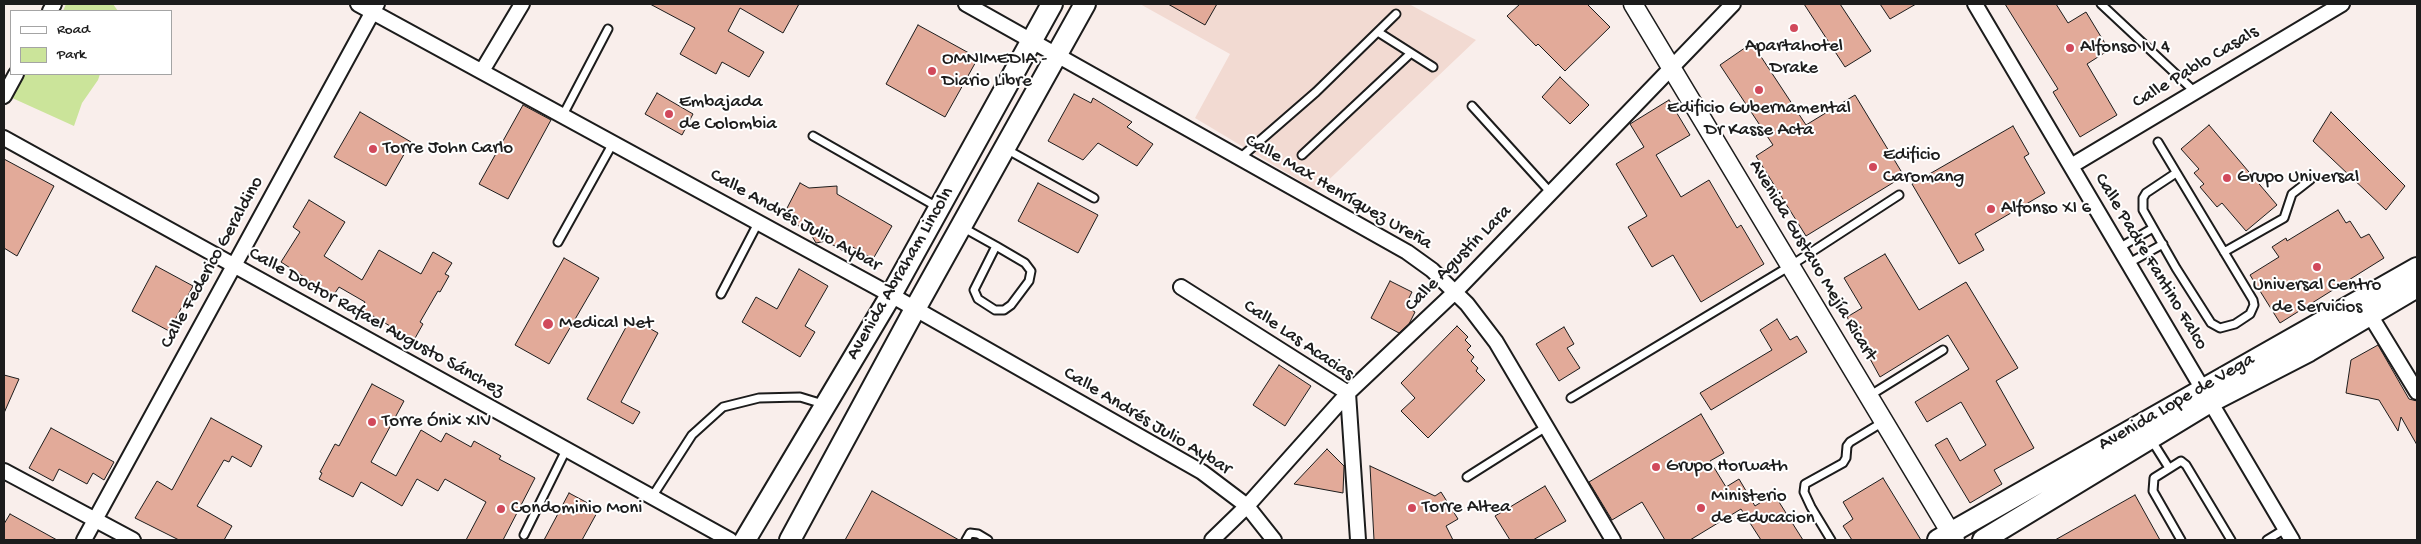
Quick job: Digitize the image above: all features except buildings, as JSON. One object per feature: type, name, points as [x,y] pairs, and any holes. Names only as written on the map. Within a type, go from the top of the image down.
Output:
[{"type":"main road","name":"Avenida Abraham Lincoln","points":[[745,540],[891,295],[1052,4]]},
{"type":"main road","name":"Avenida Abraham Lincoln","points":[[790,540],[915,309],[1085,4]]},
{"type":"main road","name":"Avenida Lope de Vega","points":[[1948,538],[2206,395],[2417,268]]},
{"type":"main road","name":"Avenida Lope de Vega","points":[[1983,540],[2150,438],[2206,395],[2309,351],[2417,287]]},
{"type":"street","name":"Calle Andrés Julio Aybar","points":[[358,4],[375,8],[482,71],[891,295],[1202,472],[1247,506],[1274,540]]},
{"type":"street","points":[[482,71],[522,4]]},
{"type":"street","name":"Calle Max Henríquez Ureña","points":[[966,4],[1407,252],[1432,270],[1479,318],[1496,342],[1613,540]]},
{"type":"street","name":"Avenida Gustavo Mejía Ricart","points":[[1633,4],[1884,422],[1948,538]]},
{"type":"street","name":"Calle Agustín Lara","points":[[1212,540],[1247,506],[1348,393],[1455,292],[1733,4]]},
{"type":"street","name":"Calle Padre Fantino Falco","points":[[1975,4],[2289,535]]},
{"type":"street","name":"Calle Pablo Casals","points":[[2071,166],[2342,4]]},
{"type":"street","name":"Calle Federico Geraldino","points":[[84,540],[375,8]]},
{"type":"street","points":[[4,96],[15,75]]},
{"type":"street","name":"Calle Doctor Rafael Augusto Sánchez","points":[[4,138],[730,540]]},
{"type":"street","name":"Calle Las Acacias","points":[[1181,287],[1348,393],[1358,540]]},
{"type":"street","points":[[2370,315],[2417,392]]},
{"type":"street","points":[[4,471],[133,540]]},
{"type":"lane","points":[[2102,4],[2194,92]]},
{"type":"lane","points":[[1240,158],[1316,92],[1396,14]]},
{"type":"lane","points":[[563,116],[608,28]]},
{"type":"lane","points":[[1378,32],[1433,67]]},
{"type":"lane","points":[[1302,155],[1412,53]]},
{"type":"lane","points":[[1472,106],[1551,193]]},
{"type":"lane","points":[[813,136],[939,208]]},
{"type":"lane","points":[[2158,142],[2254,305],[2250,314],[2235,324],[2220,328],[2211,323],[2143,210],[2143,198],[2163,180],[2176,173]]},
{"type":"lane","points":[[558,242],[613,143]]},
{"type":"lane","points":[[1004,148],[1094,198]]},
{"type":"lane","points":[[2224,252],[2284,218],[2292,194],[2310,180]]},
{"type":"lane","points":[[1571,398],[1790,266],[1899,195]]},
{"type":"lane","points":[[720,294],[758,223]]},
{"type":"lane","points":[[961,226],[996,246],[1025,263],[1031,271],[1029,280],[1011,305],[1004,310],[995,310],[978,299],[974,290],[996,246]]},
{"type":"lane","points":[[2119,248],[2153,228]]},
{"type":"lane","points":[[2129,263],[2163,244]]},
{"type":"lane","points":[[1868,397],[1943,350]]},
{"type":"lane","points":[[652,497],[692,435],[723,407],[767,398],[800,397],[826,405]]},
{"type":"lane","points":[[1831,540],[1810,507],[1804,492],[1805,484],[1843,462],[1846,458],[1847,446],[1850,442],[1884,422]]},
{"type":"lane","points":[[1466,476],[1546,427]]},
{"type":"lane","points":[[2150,438],[2169,468]]},
{"type":"lane","points":[[524,535],[566,450]]},
{"type":"lane","points":[[2181,540],[2153,491],[2154,478],[2181,461],[2186,465],[2231,540]]},
{"type":"lane","points":[[966,540],[970,533],[978,534],[988,540]]},
{"type":"lane","points":[[2267,540],[2289,535]]},
{"type":"shaded area","points":[[1140,4],[1409,4],[1476,40],[1317,191],[1195,118],[1230,54]]},
{"type":"green space","points":[[66,4],[113,4],[117,10],[63,10]]},
{"type":"green space","points":[[21,75],[100,75],[82,103],[74,126],[10,97]]},
{"type":"place","name":"Apartahotel Drake","points":[[1794,28]]},
{"type":"place","name":"Alfonso IV 4","points":[[2070,48]]},
{"type":"place","name":"OMNIMEDIA - Diario Libre","points":[[932,71]]},
{"type":"place","name":"Edificio Gubernamental Dr Kasse Acta","points":[[1759,90]]},
{"type":"place","name":"Embajada de Colombia","points":[[669,114]]},
{"type":"place","name":"Torre John Carlo","points":[[373,149]]},
{"type":"place","name":"Edificio Caromang","points":[[1873,167]]},
{"type":"place","name":"Grupo Universal","points":[[2227,178]]},
{"type":"place","name":"Alfonso XI 6","points":[[1991,209]]},
{"type":"place","name":"Universal Centro de Servicios","points":[[2317,267]]},
{"type":"place","name":"Medical Net","points":[[548,324]]},
{"type":"place","name":"Torre Ónix XIV","points":[[372,422]]},
{"type":"place","name":"Grupo Horwath","points":[[1656,467]]},
{"type":"place","name":"Torre Altea","points":[[1412,508]]},
{"type":"place","name":"Ministerio de Educacion","points":[[1701,508]]},
{"type":"place","name":"Condominio Moni","points":[[501,509]]}]
